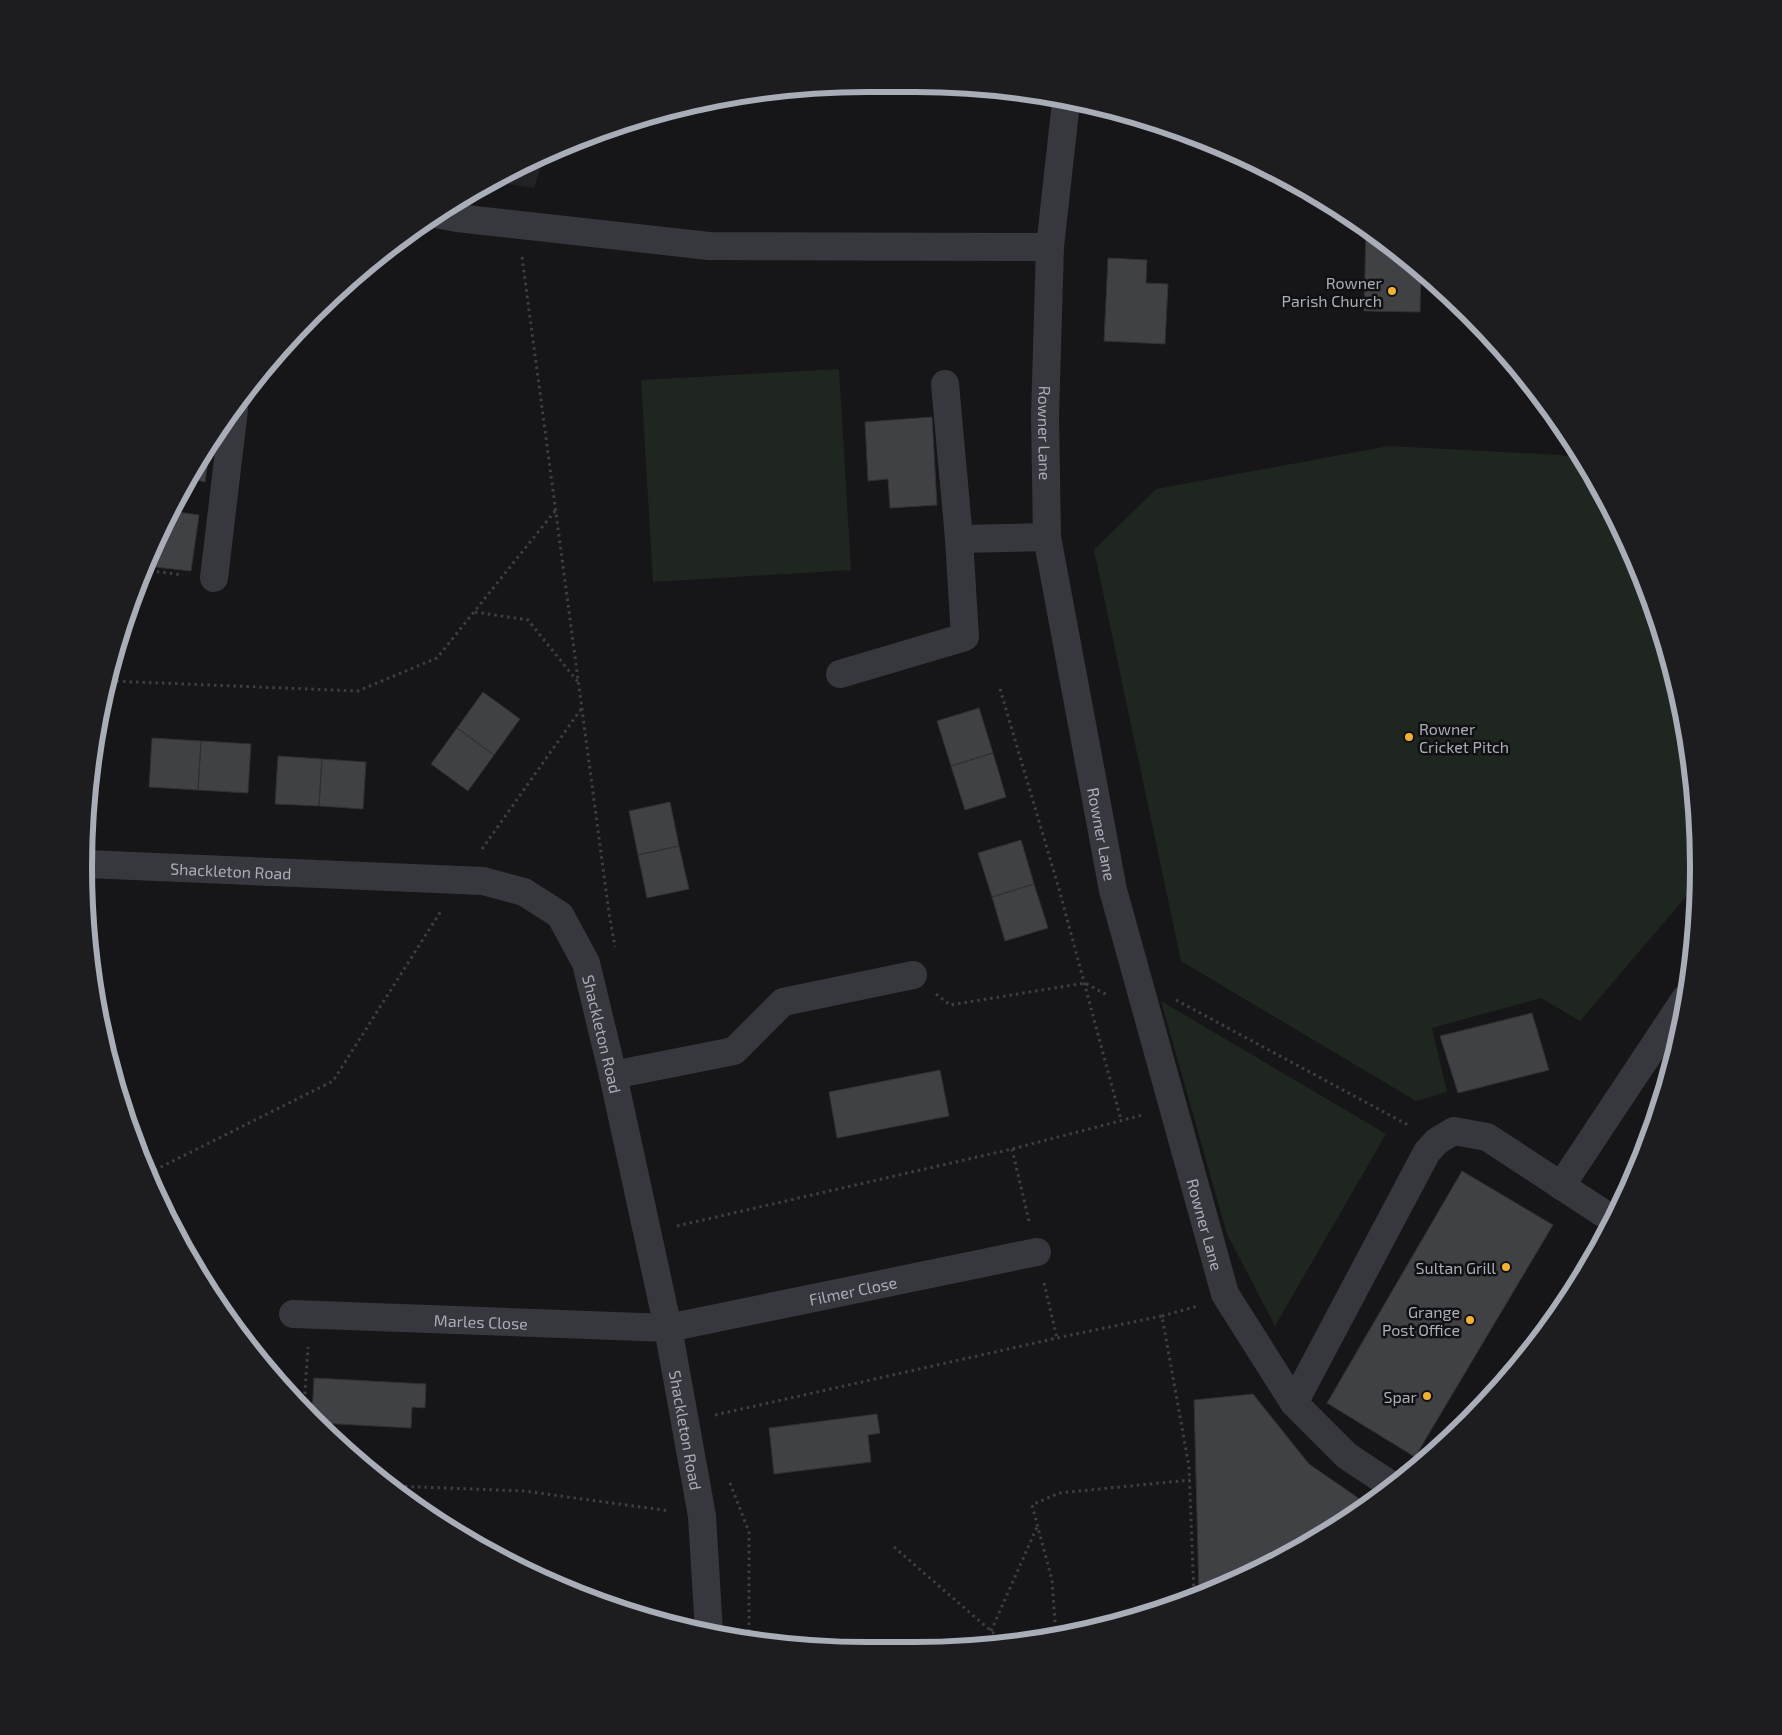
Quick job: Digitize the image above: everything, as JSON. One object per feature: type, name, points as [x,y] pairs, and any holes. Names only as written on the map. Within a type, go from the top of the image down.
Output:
[{"type":"street","name":"Rowner Lane","points":[[1065,107],[1050,246],[1045,416],[1047,538],[1113,890],[1226,1294],[1294,1403],[1347,1456],[1386,1482]]},
{"type":"street","points":[[449,216],[709,246],[1050,246]]},
{"type":"street","points":[[840,674],[965,637],[959,539],[945,384]]},
{"type":"street","points":[[214,578],[232,424]]},
{"type":"street","points":[[959,539],[1047,538]]},
{"type":"street","name":"Shackleton Road","points":[[92,864],[483,881],[524,892],[560,915],[586,964],[613,1075],[668,1328],[702,1516],[709,1626]]},
{"type":"street","points":[[613,1075],[734,1051],[783,1002],[912,975]]},
{"type":"street","points":[[1561,1186],[1676,1013]]},
{"type":"street","points":[[1294,1403],[1427,1152],[1437,1141],[1454,1131],[1488,1136],[1607,1216]]},
{"type":"street","name":"Filmer Close","points":[[668,1328],[1037,1252]]},
{"type":"street","name":"Marles Close","points":[[302,1314],[668,1328]]},
{"type":"path","points":[[518,225],[581,709],[616,952]]},
{"type":"path","points":[[116,681],[358,691],[437,658],[556,510]]},
{"type":"path","points":[[151,571],[214,578]]},
{"type":"path","points":[[474,612],[528,620],[578,682]]},
{"type":"path","points":[[1000,689],[1085,983],[1121,1120]]},
{"type":"path","points":[[154,1171],[333,1081],[461,880],[581,709]]},
{"type":"path","points":[[912,975],[950,1005],[1085,983]]},
{"type":"path","points":[[1106,994],[1139,980],[1437,1141]]},
{"type":"path","points":[[647,1232],[1012,1149],[1174,1107]]},
{"type":"path","points":[[302,1314],[304,1399]]},
{"type":"path","points":[[685,1422],[1162,1316],[1189,1467],[1194,1590]]},
{"type":"path","points":[[1056,1630],[1052,1580],[1032,1505],[1058,1493],[1190,1480]]},
{"type":"path","points":[[402,1486],[524,1490],[702,1516]]},
{"type":"path","points":[[991,1631],[1037,1526]]},
{"type":"path","points":[[894,1547],[999,1638]]},
{"type":"shaded area","points":[[541,165],[534,188],[504,183]]},
{"type":"shaded area","points":[[839,369],[851,570],[653,582],[641,380]]},
{"type":"shaded area","name":"Rowner Cricket Pitch","points":[[1389,446],[1560,455],[1572,457],[1610,525],[1631,571],[1663,667],[1675,716],[1683,766],[1690,868],[1689,893],[1580,1021],[1541,998],[1432,1028],[1447,1092],[1416,1101],[1181,961],[1094,550],[1156,489]]},
{"type":"shaded area","points":[[1161,1001],[1386,1134],[1275,1326],[1227,1234]]},
{"type":"building","name":"Rowner Parish Church","points":[[1366,238],[1421,282],[1420,312],[1364,311]]},
{"type":"building","points":[[1108,258],[1147,260],[1146,283],[1168,284],[1165,344],[1104,341]]},
{"type":"building","points":[[932,417],[937,505],[890,508],[888,479],[868,481],[865,422]]},
{"type":"building","points":[[208,461],[205,482],[196,480]]},
{"type":"building","points":[[179,512],[199,515],[191,571],[153,567]]},
{"type":"building","points":[[483,692],[520,719],[494,755],[457,728]]},
{"type":"building","points":[[979,708],[993,753],[951,766],[937,721]]},
{"type":"building","points":[[457,728],[494,755],[468,791],[431,764]]},
{"type":"building","points":[[152,738],[201,741],[198,790],[149,787]]},
{"type":"building","points":[[201,741],[251,744],[248,793],[198,790]]},
{"type":"building","points":[[993,753],[1006,797],[965,810],[951,766]]},
{"type":"building","points":[[278,756],[322,759],[319,806],[275,804]]},
{"type":"building","points":[[322,759],[366,762],[363,809],[319,806]]},
{"type":"building","points":[[670,802],[679,846],[638,855],[629,811]]},
{"type":"building","points":[[1021,840],[1034,884],[992,897],[978,853]]},
{"type":"building","points":[[679,846],[689,889],[647,898],[638,855]]},
{"type":"building","points":[[1034,884],[1048,928],[1005,941],[992,897]]},
{"type":"building","points":[[1532,1013],[1549,1070],[1458,1093],[1440,1036]]},
{"type":"building","points":[[940,1070],[949,1116],[837,1138],[829,1092]]},
{"type":"building","points":[[1462,1171],[1553,1225],[1415,1457],[1327,1403]]},
{"type":"building","points":[[314,1378],[426,1384],[425,1408],[412,1407],[411,1428],[327,1423],[312,1409]]},
{"type":"building","points":[[1253,1394],[1309,1464],[1361,1500],[1302,1539],[1257,1563],[1199,1588],[1194,1400]]},
{"type":"building","points":[[877,1414],[880,1433],[868,1435],[871,1462],[774,1474],[769,1428]]},
{"type":"place","name":"Rowner Parish Church","points":[[1392,291]]},
{"type":"place","name":"Rowner Cricket Pitch","points":[[1409,737]]},
{"type":"place","name":"Sultan Grill","points":[[1506,1267]]},
{"type":"place","name":"Grange Post Office","points":[[1470,1320]]},
{"type":"place","name":"Spar","points":[[1427,1396]]}]
